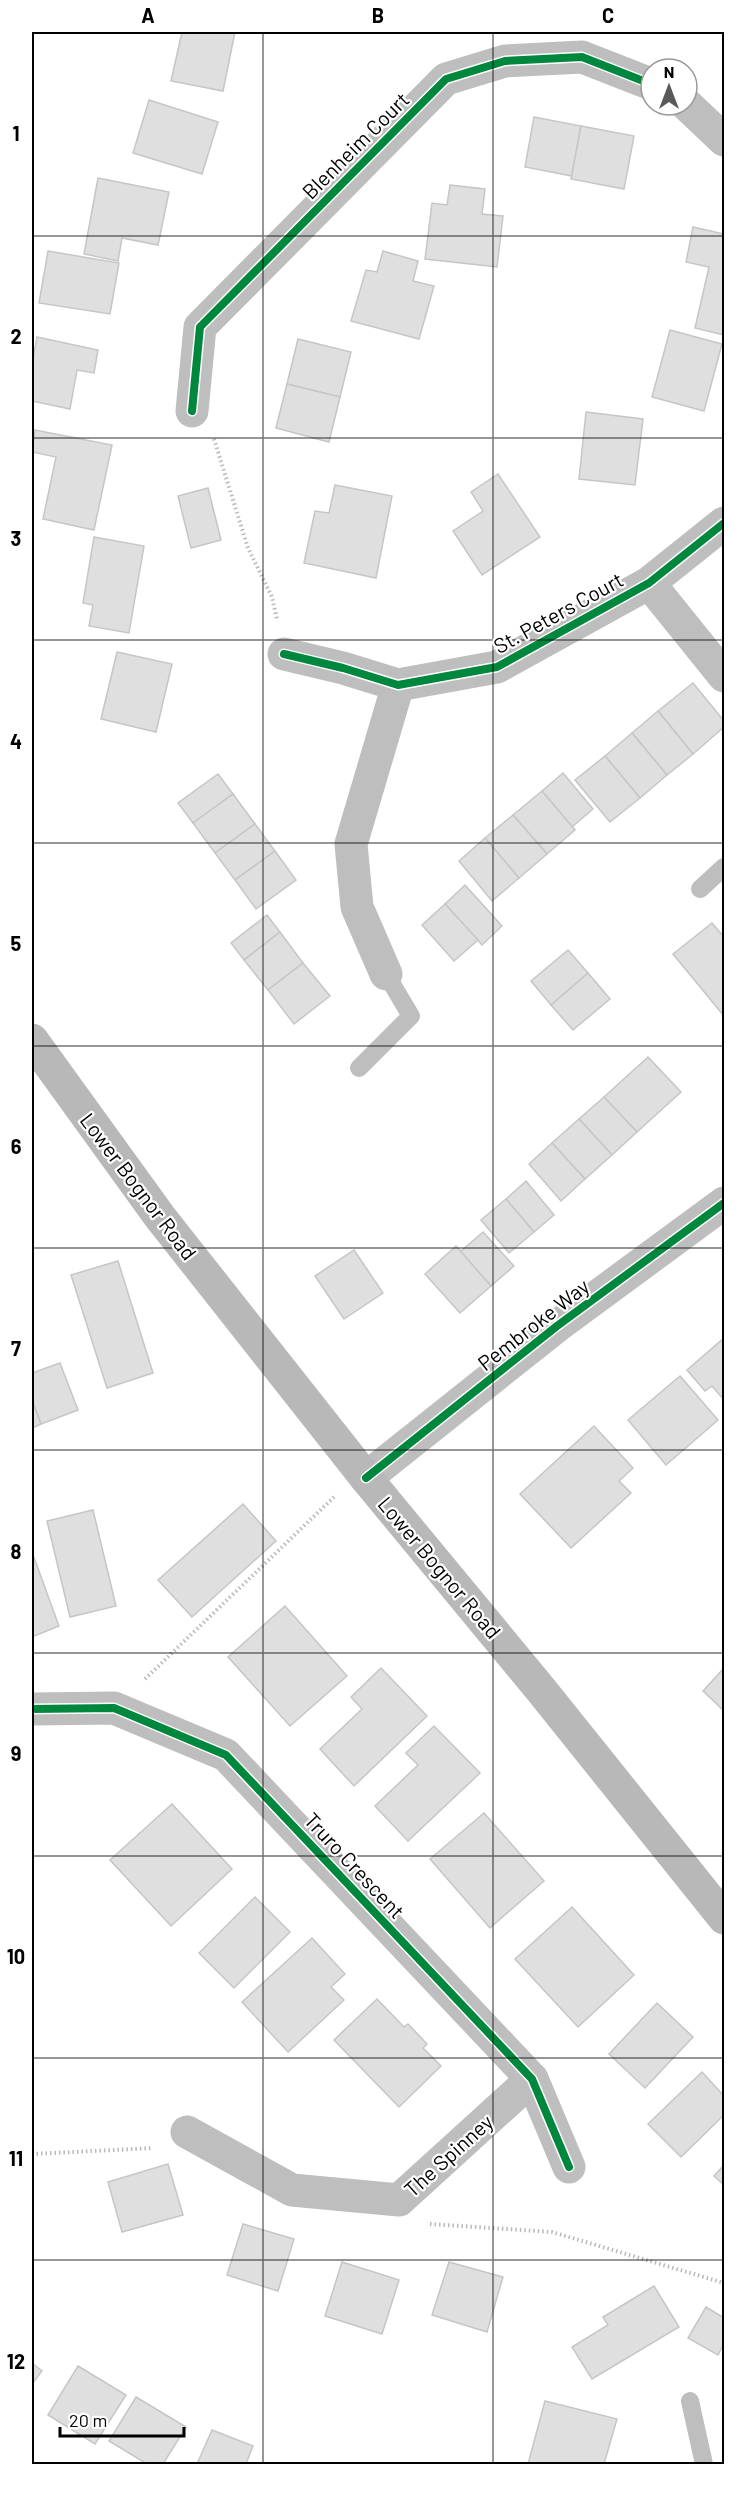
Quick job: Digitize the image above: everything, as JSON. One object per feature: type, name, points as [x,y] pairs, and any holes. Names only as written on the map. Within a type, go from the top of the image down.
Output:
[{"type":"main road","name":"Lower Bognor Road","points":[[32,1040],[353,1485],[542,1691],[724,1918]]},
{"type":"street","name":"Blenheim Court","points":[[192,411],[200,327],[446,79],[505,61],[582,57],[639,79]]},
{"type":"street","points":[[699,116],[724,140]]},
{"type":"street","name":"St. Peters Court","points":[[284,654],[343,668],[398,686],[497,667],[649,583],[724,523]]},
{"type":"street","points":[[649,583],[724,675]]},
{"type":"street","points":[[386,975],[357,907],[351,844],[398,686]]},
{"type":"street","name":"Pembroke Way","points":[[353,1485],[557,1326],[724,1203]]},
{"type":"street","name":"Truro Crescent","points":[[32,1709],[114,1708],[226,1755],[532,2079],[569,2167]]},
{"type":"street","name":"The Spinney","points":[[187,2132],[292,2190],[399,2200],[532,2079]]},
{"type":"lane","points":[[700,889],[724,867]]},
{"type":"lane","points":[[359,1068],[411,1016],[386,975]]},
{"type":"lane","points":[[690,2401],[704,2464]]},
{"type":"path","points":[[192,411],[212,432],[248,548],[272,597],[284,654]]},
{"type":"path","points":[[114,1708],[353,1485]]},
{"type":"building","points":[[182,32],[235,32],[223,91],[171,81]]},
{"type":"building","points":[[149,100],[218,122],[202,174],[133,153]]},
{"type":"building","points":[[534,117],[581,126],[572,176],[525,167]]},
{"type":"building","points":[[581,126],[634,136],[624,189],[571,179]]},
{"type":"building","points":[[98,178],[169,192],[158,245],[122,238],[118,261],[84,254]]},
{"type":"building","points":[[450,185],[485,189],[482,214],[503,216],[497,267],[425,259],[432,203],[447,205]]},
{"type":"building","points":[[693,227],[724,234],[724,335],[695,328],[709,267],[686,262]]},
{"type":"building","points":[[48,251],[119,263],[110,314],[39,303]]},
{"type":"building","points":[[383,251],[418,261],[413,281],[434,286],[419,339],[351,321],[366,270],[377,272]]},
{"type":"building","points":[[670,330],[722,344],[704,411],[652,397]]},
{"type":"building","points":[[37,337],[98,350],[94,373],[77,370],[70,409],[32,401],[32,364]]},
{"type":"building","points":[[298,339],[351,352],[340,397],[287,384]]},
{"type":"building","points":[[287,384],[340,397],[329,442],[276,428]]},
{"type":"building","points":[[586,412],[643,419],[635,485],[579,479]]},
{"type":"building","points":[[35,430],[112,445],[94,530],[43,519],[56,457],[32,452]]},
{"type":"building","points":[[498,474],[540,537],[482,575],[453,531],[483,511],[471,492]]},
{"type":"building","points":[[335,485],[392,496],[376,578],[304,563],[315,511],[329,513]]},
{"type":"building","points":[[208,488],[221,540],[191,548],[178,496]]},
{"type":"building","points":[[94,537],[144,546],[129,633],[89,626],[93,605],[83,603]]},
{"type":"building","points":[[117,652],[172,664],[156,732],[101,719]]},
{"type":"building","points":[[693,683],[724,721],[724,727],[693,754],[658,711]]},
{"type":"building","points":[[658,711],[693,754],[667,775],[632,733]]},
{"type":"building","points":[[632,733],[667,775],[640,798],[605,756]]},
{"type":"building","points":[[605,756],[640,798],[610,822],[575,780]]},
{"type":"building","points":[[563,773],[593,809],[572,827],[542,791]]},
{"type":"building","points":[[218,774],[233,794],[193,823],[178,803]]},
{"type":"building","points":[[542,791],[575,830],[547,854],[513,815]]},
{"type":"building","points":[[233,794],[255,824],[215,853],[193,823]]},
{"type":"building","points":[[513,815],[547,854],[519,878],[485,838]]},
{"type":"building","points":[[255,824],[275,851],[235,880],[215,853]]},
{"type":"building","points":[[485,838],[519,878],[492,901],[459,861]]},
{"type":"building","points":[[275,851],[296,880],[256,909],[235,880]]},
{"type":"building","points":[[465,885],[502,926],[482,945],[445,904]]},
{"type":"building","points":[[445,904],[478,940],[454,961],[422,925]]},
{"type":"building","points":[[267,915],[280,932],[244,960],[231,943]]},
{"type":"building","points":[[712,923],[724,937],[724,1016],[673,954]]},
{"type":"building","points":[[280,932],[303,963],[268,990],[244,960]]},
{"type":"building","points":[[568,950],[588,973],[551,1005],[531,981]]},
{"type":"building","points":[[303,963],[330,996],[294,1024],[268,990]]},
{"type":"building","points":[[588,973],[610,999],[573,1030],[551,1005]]},
{"type":"building","points":[[648,1057],[681,1092],[637,1132],[604,1097]]},
{"type":"building","points":[[604,1097],[637,1132],[612,1155],[579,1119]]},
{"type":"building","points":[[579,1119],[612,1155],[585,1179],[552,1143]]},
{"type":"building","points":[[552,1143],[585,1179],[561,1201],[529,1164]]},
{"type":"building","points":[[526,1181],[554,1215],[534,1232],[506,1199]]},
{"type":"building","points":[[506,1199],[534,1232],[509,1253],[481,1220]]},
{"type":"building","points":[[483,1232],[514,1266],[491,1286],[460,1252]]},
{"type":"building","points":[[456,1246],[491,1286],[460,1313],[425,1274]]},
{"type":"building","points":[[354,1250],[383,1293],[344,1319],[315,1276]]},
{"type":"building","points":[[118,1261],[153,1373],[107,1388],[71,1275]]},
{"type":"building","points":[[724,1338],[724,1400],[712,1386],[705,1391],[687,1370]]},
{"type":"building","points":[[60,1363],[78,1410],[41,1424],[32,1400],[32,1373]]},
{"type":"building","points":[[680,1376],[718,1420],[666,1465],[628,1420]]},
{"type":"building","points":[[32,1400],[41,1424],[32,1428]]},
{"type":"building","points":[[594,1426],[633,1468],[619,1481],[631,1493],[571,1548],[520,1494]]},
{"type":"building","points":[[243,1504],[276,1541],[192,1617],[158,1580]]},
{"type":"building","points":[[93,1510],[116,1606],[70,1617],[47,1521]]},
{"type":"building","points":[[32,1552],[59,1626],[32,1637]]},
{"type":"building","points":[[285,1606],[347,1676],[290,1726],[228,1657]]},
{"type":"building","points":[[381,1668],[427,1716],[354,1786],[320,1749],[362,1709],[351,1697]]},
{"type":"building","points":[[724,1668],[724,1711],[703,1691]]},
{"type":"building","points":[[434,1726],[480,1773],[408,1841],[375,1806],[418,1765],[406,1753]]},
{"type":"building","points":[[172,1804],[232,1869],[171,1926],[110,1860]]},
{"type":"building","points":[[484,1813],[544,1881],[490,1928],[430,1859]]},
{"type":"building","points":[[255,1897],[290,1932],[234,1988],[199,1953]]},
{"type":"building","points":[[572,1907],[634,1975],[578,2027],[515,1959]]},
{"type":"building","points":[[312,1938],[345,1974],[331,1987],[344,2000],[288,2052],[242,2002]]},
{"type":"building","points":[[377,1999],[404,2027],[408,2024],[427,2044],[423,2048],[441,2066],[399,2107],[334,2040]]},
{"type":"building","points":[[657,2003],[693,2037],[645,2088],[609,2054]]},
{"type":"building","points":[[702,2072],[724,2096],[724,2115],[681,2157],[648,2124]]},
{"type":"building","points":[[168,2164],[183,2215],[122,2232],[108,2182]]},
{"type":"building","points":[[724,2165],[724,2185],[714,2176]]},
{"type":"building","points":[[243,2224],[294,2239],[278,2291],[227,2275]]},
{"type":"building","points":[[342,2262],[399,2280],[382,2334],[325,2316]]},
{"type":"building","points":[[449,2262],[503,2277],[487,2332],[432,2315]]},
{"type":"building","points":[[654,2286],[679,2327],[592,2379],[572,2347],[608,2325],[603,2317]]},
{"type":"building","points":[[706,2307],[724,2318],[724,2343],[718,2355],[688,2338]]},
{"type":"building","points":[[32,2363],[42,2371],[32,2384]]},
{"type":"building","points":[[78,2366],[126,2395],[95,2444],[48,2415]]},
{"type":"building","points":[[136,2397],[186,2427],[163,2464],[147,2464],[109,2441]]},
{"type":"building","points":[[545,2401],[617,2419],[604,2464],[528,2464]]},
{"type":"building","points":[[212,2430],[253,2446],[246,2464],[197,2464]]},
{"type":"cycle path","points":[[192,411],[200,327],[446,79],[505,61],[582,57],[639,79]]},
{"type":"cycle path","points":[[284,654],[343,668],[398,685],[497,667],[649,583],[724,523]]},
{"type":"cycle path","points":[[366,1478],[557,1326],[724,1203]]},
{"type":"cycle path","points":[[32,1709],[114,1708],[226,1755],[532,2079],[569,2167]]}]
